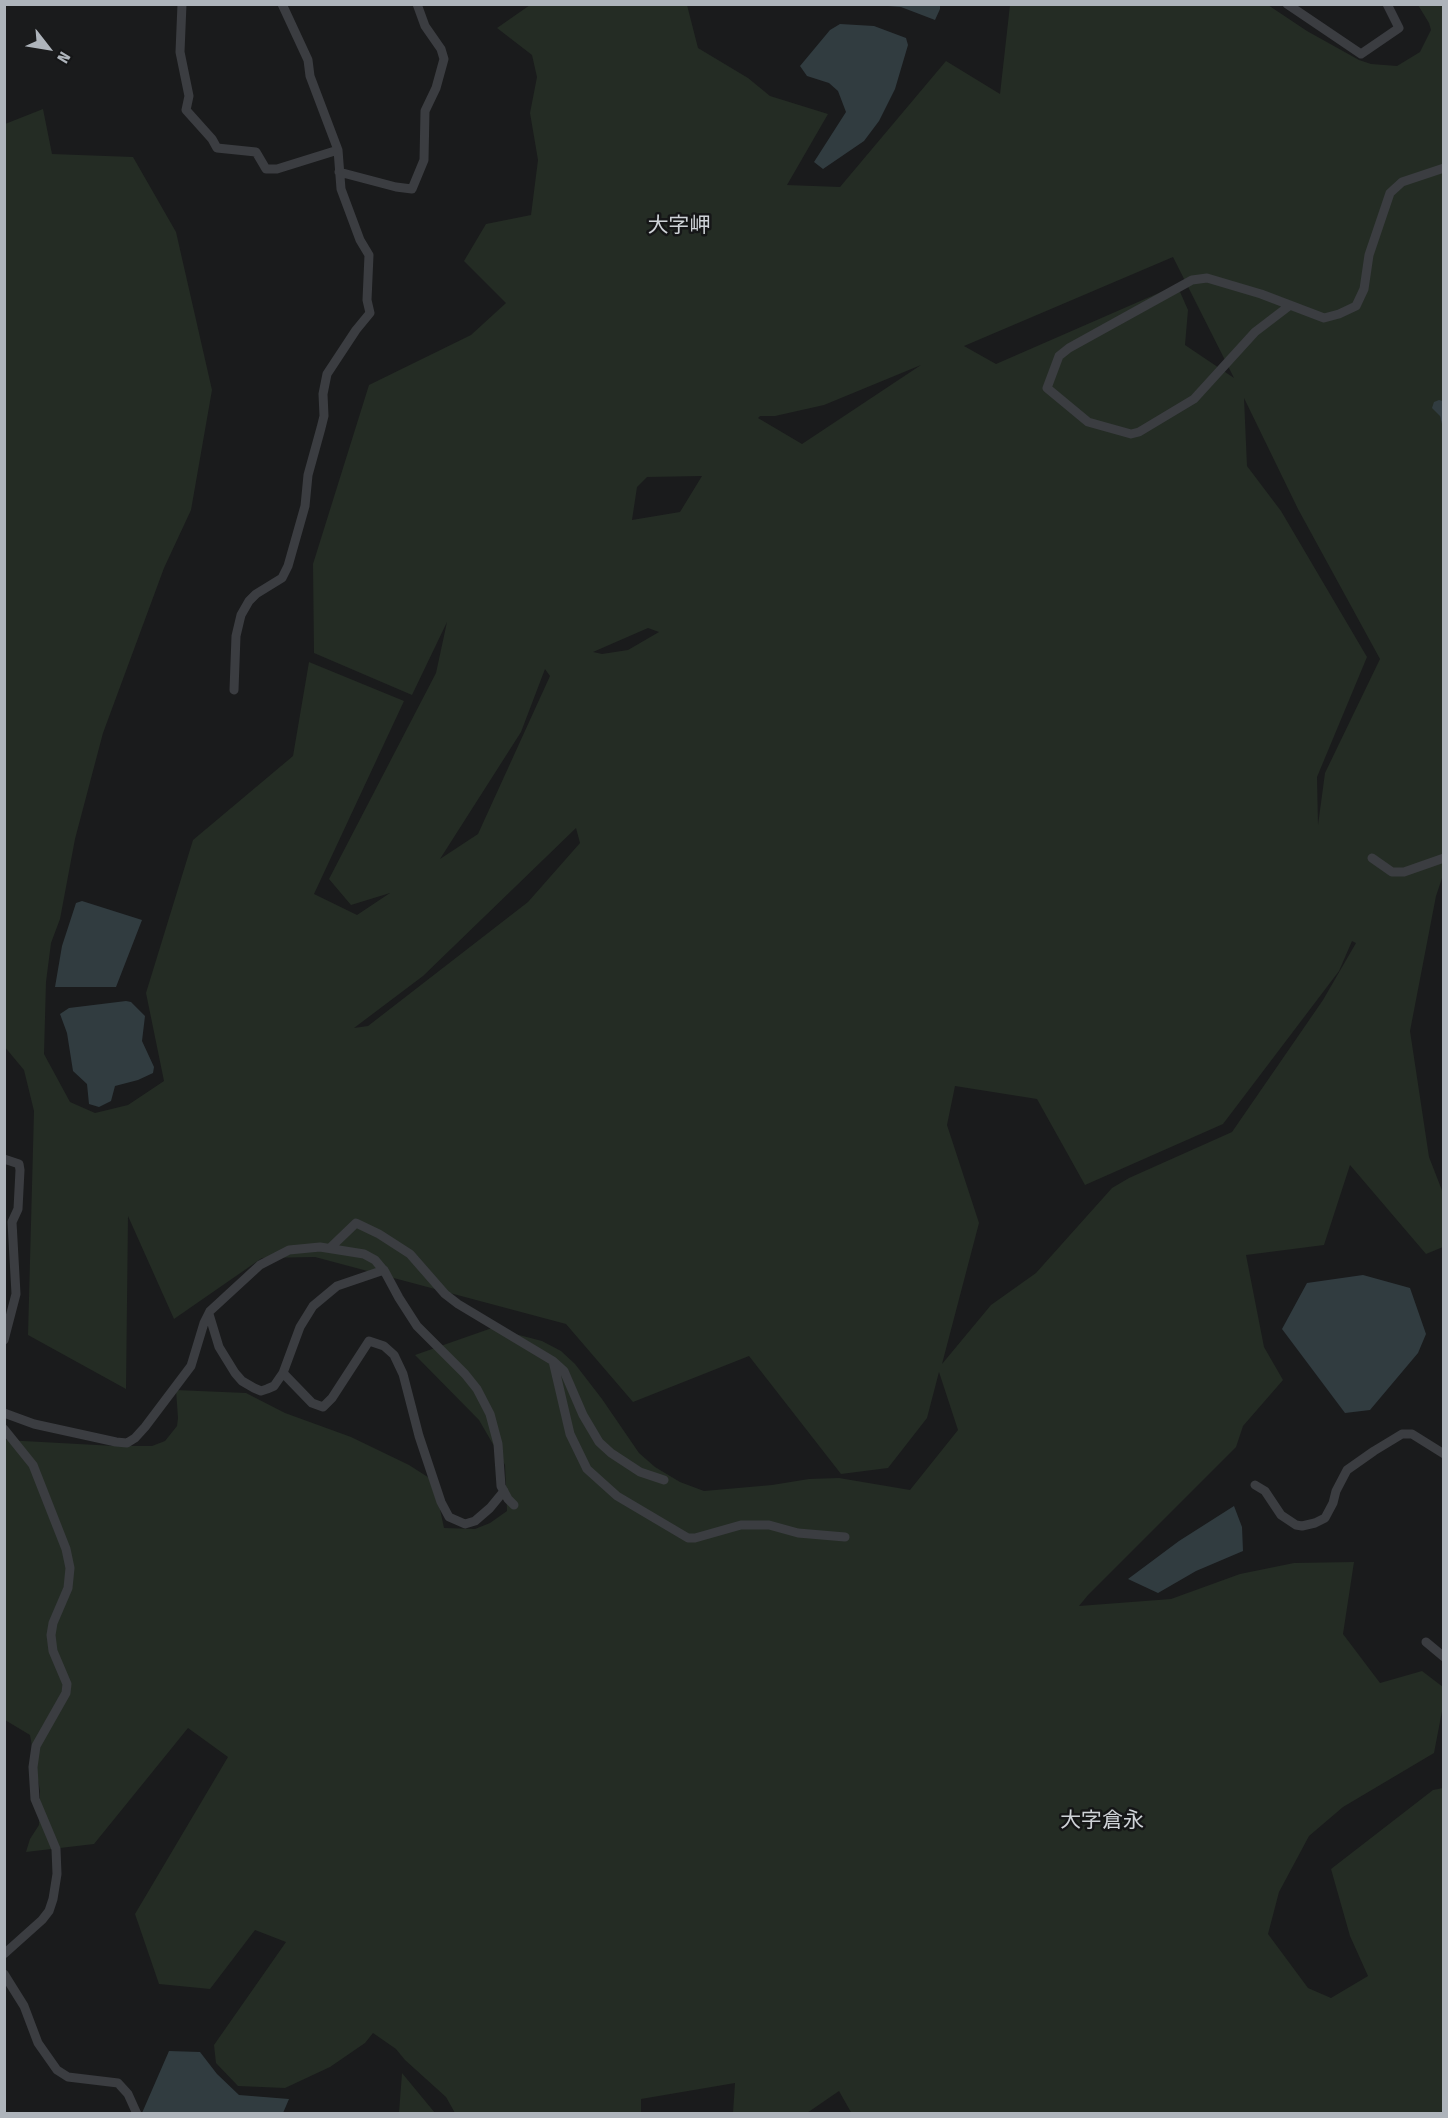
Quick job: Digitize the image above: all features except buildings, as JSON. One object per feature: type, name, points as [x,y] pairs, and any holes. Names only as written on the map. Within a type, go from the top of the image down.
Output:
[{"type":"street","points":[[182,4],[180,52],[189,96],[186,110],[212,139],[217,148],[256,152],[266,169],[277,169],[338,150]]},
{"type":"street","points":[[234,690],[236,636],[241,615],[256,594],[282,578],[288,566],[305,506],[308,475],[324,416],[323,394],[327,374],[370,313],[367,300],[369,255],[360,240],[341,189],[338,150],[310,76],[308,60],[282,4]]},
{"type":"street","points":[[339,172],[412,189],[424,160],[425,111],[436,88],[444,59],[441,50],[425,26],[417,4]]},
{"type":"street","points":[[1287,4],[1361,54],[1400,28],[1387,4]]},
{"type":"street","points":[[1289,306],[1255,332],[1194,399],[1139,432],[1131,434],[1088,422],[1047,388],[1059,356],[1069,348],[1192,279],[1207,278],[1261,294],[1289,306],[1308,310],[1324,318],[1356,306],[1364,289],[1369,255],[1390,193],[1402,182],[1443,168]]},
{"type":"street","points":[[1372,858],[1392,872],[1404,872],[1443,858]]},
{"type":"street","points":[[4,1160],[20,1164],[18,1209],[12,1222],[16,1294],[4,1340]]},
{"type":"street","points":[[330,1248],[356,1223],[379,1234],[410,1254],[445,1294],[458,1304],[553,1361],[564,1371],[583,1415],[599,1442],[640,1472],[664,1480]]},
{"type":"street","points":[[4,1413],[34,1424],[127,1443],[145,1427],[191,1366],[209,1314],[225,1296],[260,1265],[290,1250],[330,1248],[364,1254],[375,1260],[384,1270],[417,1326],[465,1374],[486,1405],[498,1444],[501,1486],[514,1505]]},
{"type":"street","points":[[209,1314],[219,1347],[235,1373],[242,1381],[254,1388],[267,1389],[274,1386],[283,1373],[300,1327],[313,1306],[337,1287],[384,1270]]},
{"type":"street","points":[[283,1373],[312,1403],[323,1407],[332,1398],[369,1341],[384,1346],[394,1355],[403,1374],[419,1436],[448,1517],[465,1524],[475,1521],[504,1491]]},
{"type":"street","points":[[553,1361],[570,1434],[587,1469],[617,1496],[688,1538],[741,1525],[769,1526],[821,1536],[845,1537]]},
{"type":"street","points":[[4,1429],[33,1465],[66,1549],[70,1568],[68,1588],[53,1623],[51,1635],[53,1651],[67,1684],[66,1693],[36,1746],[33,1767],[35,1799],[56,1849],[57,1874],[53,1899],[49,1911],[42,1920],[4,1954]]},
{"type":"street","points":[[1255,1485],[1265,1491],[1281,1515],[1296,1525],[1302,1526],[1325,1518],[1347,1470],[1402,1434],[1412,1434],[1443,1454]]},
{"type":"street","points":[[1426,1642],[1443,1657]]},
{"type":"street","points":[[4,1974],[24,2006],[38,2043],[57,2070],[68,2077],[118,2083],[128,2094],[137,2114]]},
{"type":"shaded area","points":[[530,5],[687,5],[698,48],[748,78],[770,96],[828,114],[787,185],[840,187],[946,61],[1000,94],[1010,5],[1268,5],[1307,31],[1359,60],[1371,64],[1397,66],[1420,52],[1431,30],[1418,5],[1443,5],[1444,401],[1442,400],[1440,416],[1444,428],[1444,872],[1436,896],[1410,1031],[1429,1157],[1443,1193],[1443,1247],[1426,1254],[1350,1165],[1324,1245],[1246,1255],[1264,1347],[1283,1380],[1243,1426],[1236,1447],[1079,1606],[1171,1599],[1240,1574],[1294,1563],[1354,1562],[1343,1634],[1380,1683],[1422,1671],[1443,1687],[1443,1706],[1434,1753],[1343,1807],[1309,1836],[1279,1892],[1268,1934],[1308,1988],[1331,1998],[1368,1976],[1350,1936],[1331,1869],[1433,1790],[1443,1788],[1443,2113],[852,2114],[839,2091],[807,2113],[733,2113],[735,2083],[641,2099],[641,2113],[455,2113],[446,2097],[396,2049],[373,2033],[365,2043],[330,2067],[285,2088],[238,2086],[216,2063],[214,2045],[286,1942],[255,1930],[210,1989],[159,1984],[135,1914],[228,1757],[188,1728],[94,1844],[26,1852],[30,1839],[39,1825],[40,1791],[30,1735],[5,1720],[5,1440],[152,1446],[165,1441],[177,1426],[176,1390],[246,1393],[285,1413],[351,1437],[409,1465],[434,1481],[444,1528],[475,1529],[490,1523],[507,1511],[505,1465],[479,1420],[415,1355],[492,1328],[542,1341],[561,1351],[575,1364],[602,1399],[639,1453],[655,1467],[680,1482],[704,1491],[809,1479],[839,1478],[910,1490],[958,1430],[939,1372],[927,1418],[888,1468],[841,1474],[749,1356],[633,1402],[566,1324],[315,1257],[262,1258],[174,1319],[128,1216],[126,1389],[28,1335],[34,1111],[24,1070],[4,1046],[5,124],[43,109],[52,154],[133,157],[176,232],[212,390],[191,510],[164,568],[103,733],[75,839],[60,919],[51,943],[46,982],[44,1054],[70,1102],[95,1113],[128,1105],[164,1081],[146,993],[193,840],[293,756],[309,662],[404,701],[314,894],[357,915],[390,893],[351,905],[329,879],[436,673],[447,622],[412,695],[314,653],[313,564],[369,385],[471,335],[506,303],[464,261],[486,224],[531,215],[538,160],[530,113],[537,77],[532,55],[497,28]],"holes":[[[1173,257],[1234,378],[1185,345],[1188,310],[1177,285],[996,364],[964,346]],[[921,365],[802,444],[758,418],[824,405]],[[1244,398],[1298,509],[1380,659],[1325,773],[1318,825],[1317,777],[1367,657],[1281,511],[1247,466]],[[702,476],[680,512],[632,520],[637,487],[647,477]],[[648,628],[659,632],[628,650],[602,654],[593,652]],[[545,669],[550,676],[478,834],[440,859],[521,732]],[[576,828],[580,843],[528,902],[368,1026],[354,1028],[423,976]],[[1352,941],[1356,943],[1323,1000],[1232,1132],[1129,1178],[1112,1188],[1036,1273],[991,1305],[942,1364],[979,1223],[947,1125],[955,1086],[1037,1099],[1085,1185],[1223,1124],[1339,971]]]},
{"type":"shaded area","points":[[875,5],[940,5],[940,9],[935,20],[901,7]]},
{"type":"shaded area","points":[[840,24],[874,26],[906,38],[908,45],[895,89],[879,121],[864,141],[823,169],[814,162],[846,112],[838,91],[829,83],[807,76],[800,66],[830,30]]},
{"type":"shaded area","points":[[1443,401],[1443,428],[1440,416],[1432,408],[1434,402]]},
{"type":"shaded area","points":[[82,901],[142,920],[116,987],[55,987],[62,946],[76,903]]},
{"type":"shaded area","points":[[131,1002],[145,1016],[142,1041],[154,1067],[153,1073],[115,1086],[111,1101],[99,1107],[89,1104],[87,1084],[73,1071],[67,1033],[60,1014],[69,1008]]},
{"type":"shaded area","points":[[1363,1275],[1410,1288],[1426,1334],[1418,1353],[1370,1410],[1345,1413],[1282,1329],[1307,1283]]},
{"type":"shaded area","points":[[1234,1506],[1242,1527],[1243,1551],[1196,1571],[1158,1593],[1128,1579],[1179,1541]]},
{"type":"shaded area","points":[[169,2051],[200,2052],[217,2074],[239,2095],[289,2099],[283,2113],[142,2113]]},
{"type":"shaded area","points":[[402,2073],[435,2113],[399,2113]]},
{"type":"district","name":"大字岬","points":[[679,226]]},
{"type":"district","name":"大字倉永","points":[[1102,1821]]}]
